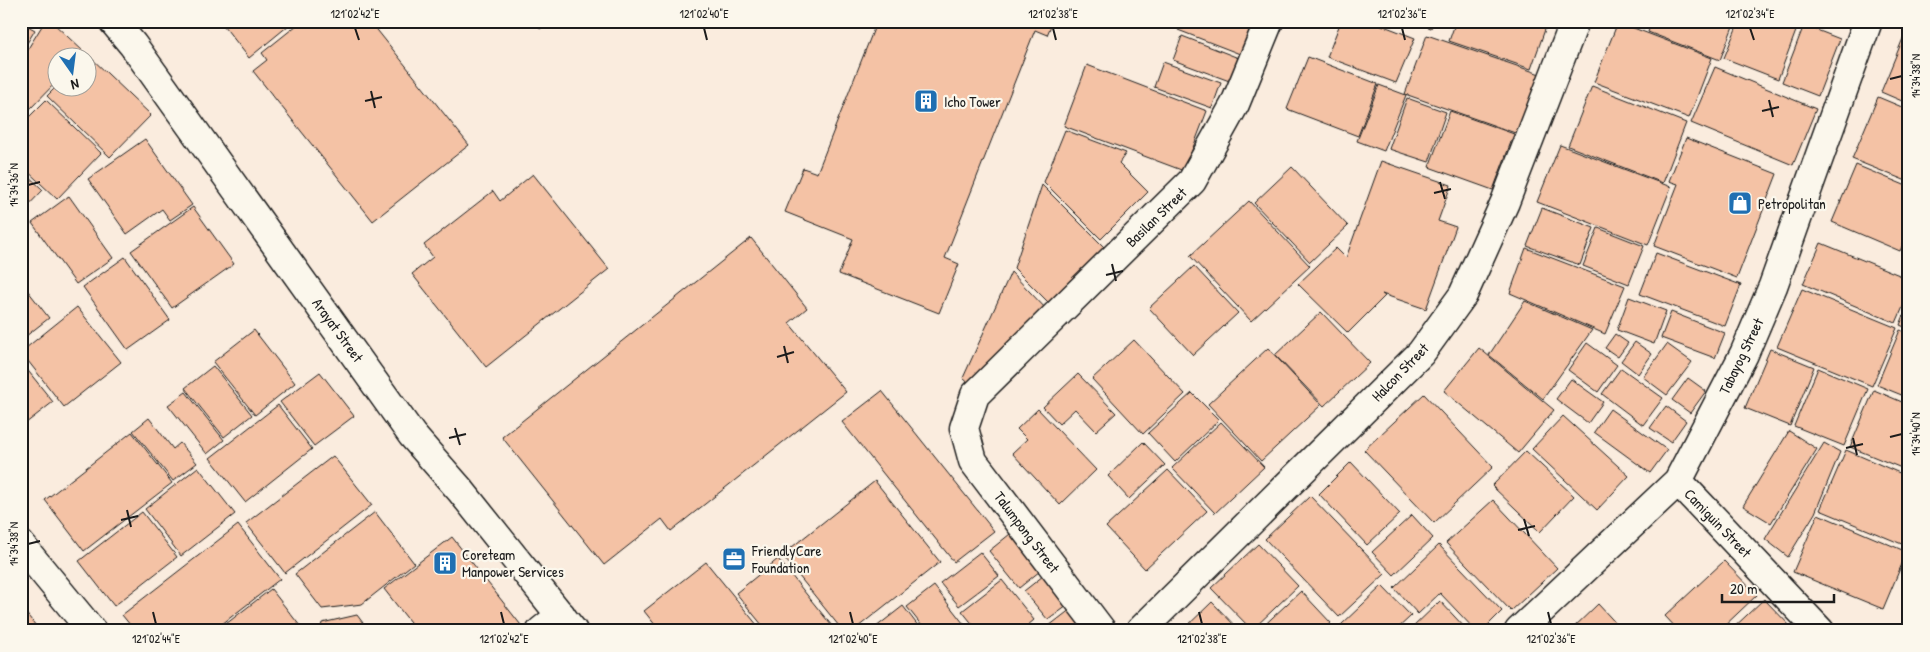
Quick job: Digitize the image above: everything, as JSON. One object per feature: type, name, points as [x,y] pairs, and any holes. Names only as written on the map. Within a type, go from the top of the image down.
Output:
[{"type":"street","name":"Arayat Street","points":[[113,21],[412,434],[461,491],[558,626]]},
{"type":"street","name":"Basilan Street","points":[[964,428],[975,395],[1192,181],[1234,104],[1269,21]]},
{"type":"street","name":"Halcon Street","points":[[1140,631],[1421,353],[1463,295],[1504,202],[1575,21]]},
{"type":"street","name":"Tabayog Street","points":[[1519,631],[1678,481],[1744,354],[1773,286],[1868,21]]},
{"type":"street","name":"Talumpong Street","points":[[964,428],[973,461],[1102,631]]},
{"type":"street","name":"Camiguin Street","points":[[1678,481],[1820,631]]},
{"type":"street","points":[[21,545],[92,631]]},
{"type":"building","points":[[45,21],[51,21],[80,48],[48,48],[48,90],[30,109],[21,101],[21,60]]},
{"type":"building","points":[[220,21],[294,21],[249,58]]},
{"type":"building","points":[[302,21],[370,21],[469,145],[373,221],[253,71],[267,60],[262,53]]},
{"type":"building","points":[[534,21],[550,21],[540,29]]},
{"type":"building","name":"Icho Tower","points":[[877,21],[1053,21],[1047,35],[1035,30],[945,258],[959,264],[939,313],[839,274],[853,239],[785,212],[803,168],[817,173]]},
{"type":"building","points":[[1181,21],[1230,21],[1250,29],[1240,54],[1178,30]]},
{"type":"building","points":[[1341,21],[1371,21],[1415,38],[1396,83],[1327,57]]},
{"type":"building","points":[[1412,21],[1434,21],[1431,28]]},
{"type":"building","points":[[1456,21],[1548,21],[1531,69],[1449,41]]},
{"type":"building","points":[[1625,21],[1650,21],[1647,29]]},
{"type":"building","points":[[1652,21],[1735,21],[1720,60],[1648,32]]},
{"type":"building","points":[[1739,21],[1799,23],[1778,79],[1724,58]]},
{"type":"building","points":[[21,22],[35,30],[21,53]]},
{"type":"building","points":[[1618,22],[1712,58],[1689,118],[1594,82]]},
{"type":"building","points":[[1804,25],[1840,39],[1818,96],[1782,82]]},
{"type":"building","points":[[1427,35],[1540,74],[1518,134],[1405,94]]},
{"type":"building","points":[[1182,36],[1241,59],[1232,82],[1173,60]]},
{"type":"building","points":[[1904,36],[1909,38],[1909,104],[1881,92]]},
{"type":"building","points":[[1308,57],[1378,84],[1358,136],[1287,109]]},
{"type":"building","points":[[1163,62],[1221,83],[1212,108],[1154,87]]},
{"type":"building","points":[[98,64],[151,115],[110,157],[49,98],[98,98]]},
{"type":"building","points":[[1087,65],[1207,111],[1184,171],[1064,126]]},
{"type":"building","points":[[1715,67],[1816,109],[1793,165],[1691,123]]},
{"type":"building","points":[[1379,85],[1406,95],[1384,151],[1357,141]]},
{"type":"building","points":[[1592,86],[1686,123],[1663,183],[1568,146]]},
{"type":"building","points":[[1878,97],[1909,110],[1909,182],[1852,159]]},
{"type":"building","points":[[1407,98],[1446,112],[1429,162],[1389,149]]},
{"type":"building","points":[[46,100],[101,153],[57,199],[21,165],[21,125]]},
{"type":"building","points":[[1450,111],[1514,134],[1493,190],[1429,167]]},
{"type":"building","points":[[1065,130],[1126,153],[1119,163],[1148,192],[1101,239],[1044,182]]},
{"type":"building","points":[[1686,138],[1777,174],[1737,278],[1654,246],[1678,184],[1669,181]]},
{"type":"building","points":[[145,139],[192,205],[170,220],[162,209],[127,234],[88,179]]},
{"type":"building","points":[[1560,145],[1671,187],[1648,245],[1537,202]]},
{"type":"building","points":[[1381,161],[1451,185],[1438,221],[1456,227],[1426,309],[1382,294],[1385,296],[1348,333],[1298,284],[1336,248],[1346,258]]},
{"type":"building","points":[[1856,165],[1909,187],[1909,230],[1900,251],[1832,222]]},
{"type":"building","points":[[1292,167],[1348,226],[1310,262],[1254,203]]},
{"type":"building","points":[[21,169],[43,190],[21,213]]},
{"type":"building","points":[[533,174],[609,269],[486,367],[412,274],[433,257],[424,245],[493,191],[500,201]]},
{"type":"building","points":[[1042,185],[1104,247],[1050,304],[1014,268]]},
{"type":"building","points":[[69,196],[113,258],[76,284],[32,223]]},
{"type":"building","points":[[1249,201],[1310,266],[1251,321],[1190,256]]},
{"type":"building","points":[[193,207],[234,264],[172,308],[131,251]]},
{"type":"building","points":[[1542,208],[1594,228],[1580,265],[1527,246]]},
{"type":"building","points":[[1598,228],[1644,246],[1629,284],[1583,266]]},
{"type":"building","points":[[751,238],[807,308],[789,323],[846,392],[671,531],[662,519],[604,565],[502,437]]},
{"type":"building","points":[[1821,243],[1909,279],[1909,293],[1896,323],[1803,284]]},
{"type":"building","points":[[1526,248],[1625,286],[1605,334],[1510,293]]},
{"type":"building","points":[[1656,253],[1741,285],[1725,326],[1640,294]]},
{"type":"building","points":[[125,257],[170,320],[128,350],[83,287]]},
{"type":"building","points":[[1194,266],[1238,313],[1193,355],[1149,308]]},
{"type":"building","points":[[1011,272],[1048,311],[974,388],[963,378]]},
{"type":"building","points":[[21,282],[49,318],[21,340]]},
{"type":"building","points":[[1802,289],[1897,328],[1872,386],[1777,347]]},
{"type":"building","points":[[1629,297],[1666,311],[1654,344],[1617,330]]},
{"type":"building","points":[[1525,301],[1592,330],[1543,399],[1489,355]]},
{"type":"building","points":[[1909,303],[1909,329],[1900,325]]},
{"type":"building","points":[[77,307],[121,362],[64,407],[21,352]]},
{"type":"building","points":[[1321,312],[1370,363],[1324,406],[1275,355]]},
{"type":"building","points":[[1671,312],[1725,333],[1715,358],[1661,338]]},
{"type":"building","points":[[254,330],[295,383],[255,415],[213,362]]},
{"type":"building","points":[[1900,330],[1909,334],[1909,398],[1877,385]]},
{"type":"building","points":[[1615,334],[1628,343],[1618,357],[1605,348]]},
{"type":"building","points":[[1134,340],[1185,394],[1143,434],[1092,379]]},
{"type":"building","points":[[1635,342],[1652,354],[1638,374],[1621,361]]},
{"type":"building","points":[[1587,343],[1617,365],[1598,392],[1568,370]]},
{"type":"building","points":[[1667,344],[1692,362],[1667,395],[1643,377]]},
{"type":"building","points":[[1268,348],[1321,405],[1261,461],[1208,404]]},
{"type":"building","points":[[1479,348],[1554,410],[1518,453],[1444,391]]},
{"type":"building","points":[[1770,349],[1814,367],[1790,426],[1745,408]]},
{"type":"building","points":[[21,362],[53,402],[21,427]]},
{"type":"building","points":[[213,366],[252,415],[224,437],[185,388]]},
{"type":"building","points":[[1621,368],[1663,398],[1643,425],[1602,394]]},
{"type":"building","points":[[1818,368],[1868,389],[1844,446],[1794,426]]},
{"type":"building","points":[[320,372],[354,416],[314,446],[280,402]]},
{"type":"building","points":[[1078,374],[1116,413],[1096,431],[1075,409],[1059,424],[1043,407]]},
{"type":"building","points":[[1688,378],[1706,391],[1690,413],[1672,400]]},
{"type":"building","points":[[1571,379],[1603,402],[1588,423],[1556,399]]},
{"type":"building","points":[[1874,390],[1909,405],[1909,471],[1850,447]]},
{"type":"building","points":[[882,391],[994,531],[954,562],[842,422]]},
{"type":"building","points":[[186,392],[224,440],[207,454],[168,405]]},
{"type":"building","points":[[1192,393],[1219,420],[1175,462],[1148,433]]},
{"type":"building","points":[[1424,394],[1493,467],[1434,523],[1364,450]]},
{"type":"building","points":[[278,405],[312,449],[245,502],[210,458]]},
{"type":"building","points":[[1666,406],[1686,421],[1671,442],[1650,428]]},
{"type":"building","points":[[1038,409],[1096,470],[1060,505],[1012,453],[1027,439],[1017,429]]},
{"type":"building","points":[[1610,409],[1667,450],[1650,473],[1594,432]]},
{"type":"building","points":[[1563,416],[1629,476],[1597,510],[1532,449]]},
{"type":"building","points":[[149,418],[173,449],[180,443],[197,463],[173,481],[133,431]]},
{"type":"building","points":[[1221,422],[1264,467],[1215,513],[1172,468]]},
{"type":"building","points":[[1789,431],[1817,449],[1771,523],[1743,506]]},
{"type":"building","points":[[132,432],[172,483],[84,551],[45,500]]},
{"type":"building","points":[[1143,442],[1165,465],[1129,499],[1108,476]]},
{"type":"building","points":[[1824,443],[1840,452],[1815,513],[1788,557],[1765,539]]},
{"type":"building","points":[[1846,450],[1909,477],[1909,547],[1820,510]]},
{"type":"building","points":[[1526,451],[1574,496],[1540,532],[1492,486]]},
{"type":"building","points":[[333,456],[372,505],[285,573],[246,523]]},
{"type":"building","points":[[1351,462],[1400,514],[1367,545],[1319,494]]},
{"type":"building","points":[[198,467],[235,514],[181,556],[145,509]]},
{"type":"building","points":[[1168,470],[1207,511],[1145,569],[1106,527]]},
{"type":"building","points":[[875,481],[940,562],[853,631],[843,631],[782,555]]},
{"type":"building","points":[[1310,496],[1385,574],[1339,617],[1265,539]]},
{"type":"building","points":[[1493,500],[1557,568],[1511,611],[1446,543]]},
{"type":"building","points":[[142,512],[177,557],[114,606],[79,561]]},
{"type":"building","points":[[375,512],[414,563],[362,604],[322,609],[295,574]]},
{"type":"building","points":[[1818,514],[1907,552],[1883,609],[1793,572]]},
{"type":"building","points":[[1412,515],[1433,538],[1394,575],[1372,552]]},
{"type":"building","points":[[238,525],[280,579],[213,631],[135,631],[122,615]]},
{"type":"building","points":[[1010,534],[1040,571],[1019,588],[989,551]]},
{"type":"building","name":"Coreteam Manpower Services","points":[[452,537],[524,629],[522,631],[417,631],[384,589]]},
{"type":"building","points":[[1258,544],[1298,586],[1252,630],[1211,588]]},
{"type":"building","points":[[1439,545],[1502,611],[1482,631],[1476,631],[1440,593],[1418,614],[1394,588]]},
{"type":"building","points":[[980,552],[999,576],[959,606],[940,583]]},
{"type":"building","points":[[778,559],[836,631],[767,631],[736,593]]},
{"type":"building","points":[[1724,561],[1757,595],[1719,631],[1679,631],[1665,616]]},
{"type":"building","points":[[706,562],[762,631],[660,631],[644,611]]},
{"type":"building","points":[[1043,576],[1067,606],[1048,620],[1024,591]]},
{"type":"building","points":[[1002,580],[1034,620],[1021,631],[978,631],[962,611]]},
{"type":"building","points":[[934,586],[967,628],[963,631],[926,631],[907,607]]},
{"type":"building","points":[[1382,586],[1411,616],[1395,631],[1346,631],[1341,625]]},
{"type":"building","points":[[271,589],[304,631],[217,631]]},
{"type":"building","points":[[1301,591],[1331,623],[1323,631],[1258,631]]},
{"type":"building","points":[[1764,599],[1795,631],[1730,631]]},
{"type":"building","points":[[1440,601],[1468,631],[1409,631]]},
{"type":"building","points":[[1212,602],[1240,631],[1182,631]]},
{"type":"building","points":[[1598,604],[1623,631],[1570,631]]},
{"type":"building","points":[[903,606],[922,631],[871,631]]},
{"type":"building","points":[[21,607],[40,631],[21,631]]},
{"type":"building","points":[[1071,609],[1087,631],[1052,631],[1049,626]]},
{"type":"building","points":[[357,615],[369,631],[320,631],[322,623]]},
{"type":"building","points":[[57,624],[63,631],[48,631]]},
{"type":"place","name":"Icho Tower","points":[[926,101]]},
{"type":"place","name":"Petropolitan","points":[[1740,203]]},
{"type":"place","name":"FriendlyCare Foundation","points":[[734,559]]},
{"type":"place","name":"Coreteam Manpower Services","points":[[445,563]]}]
